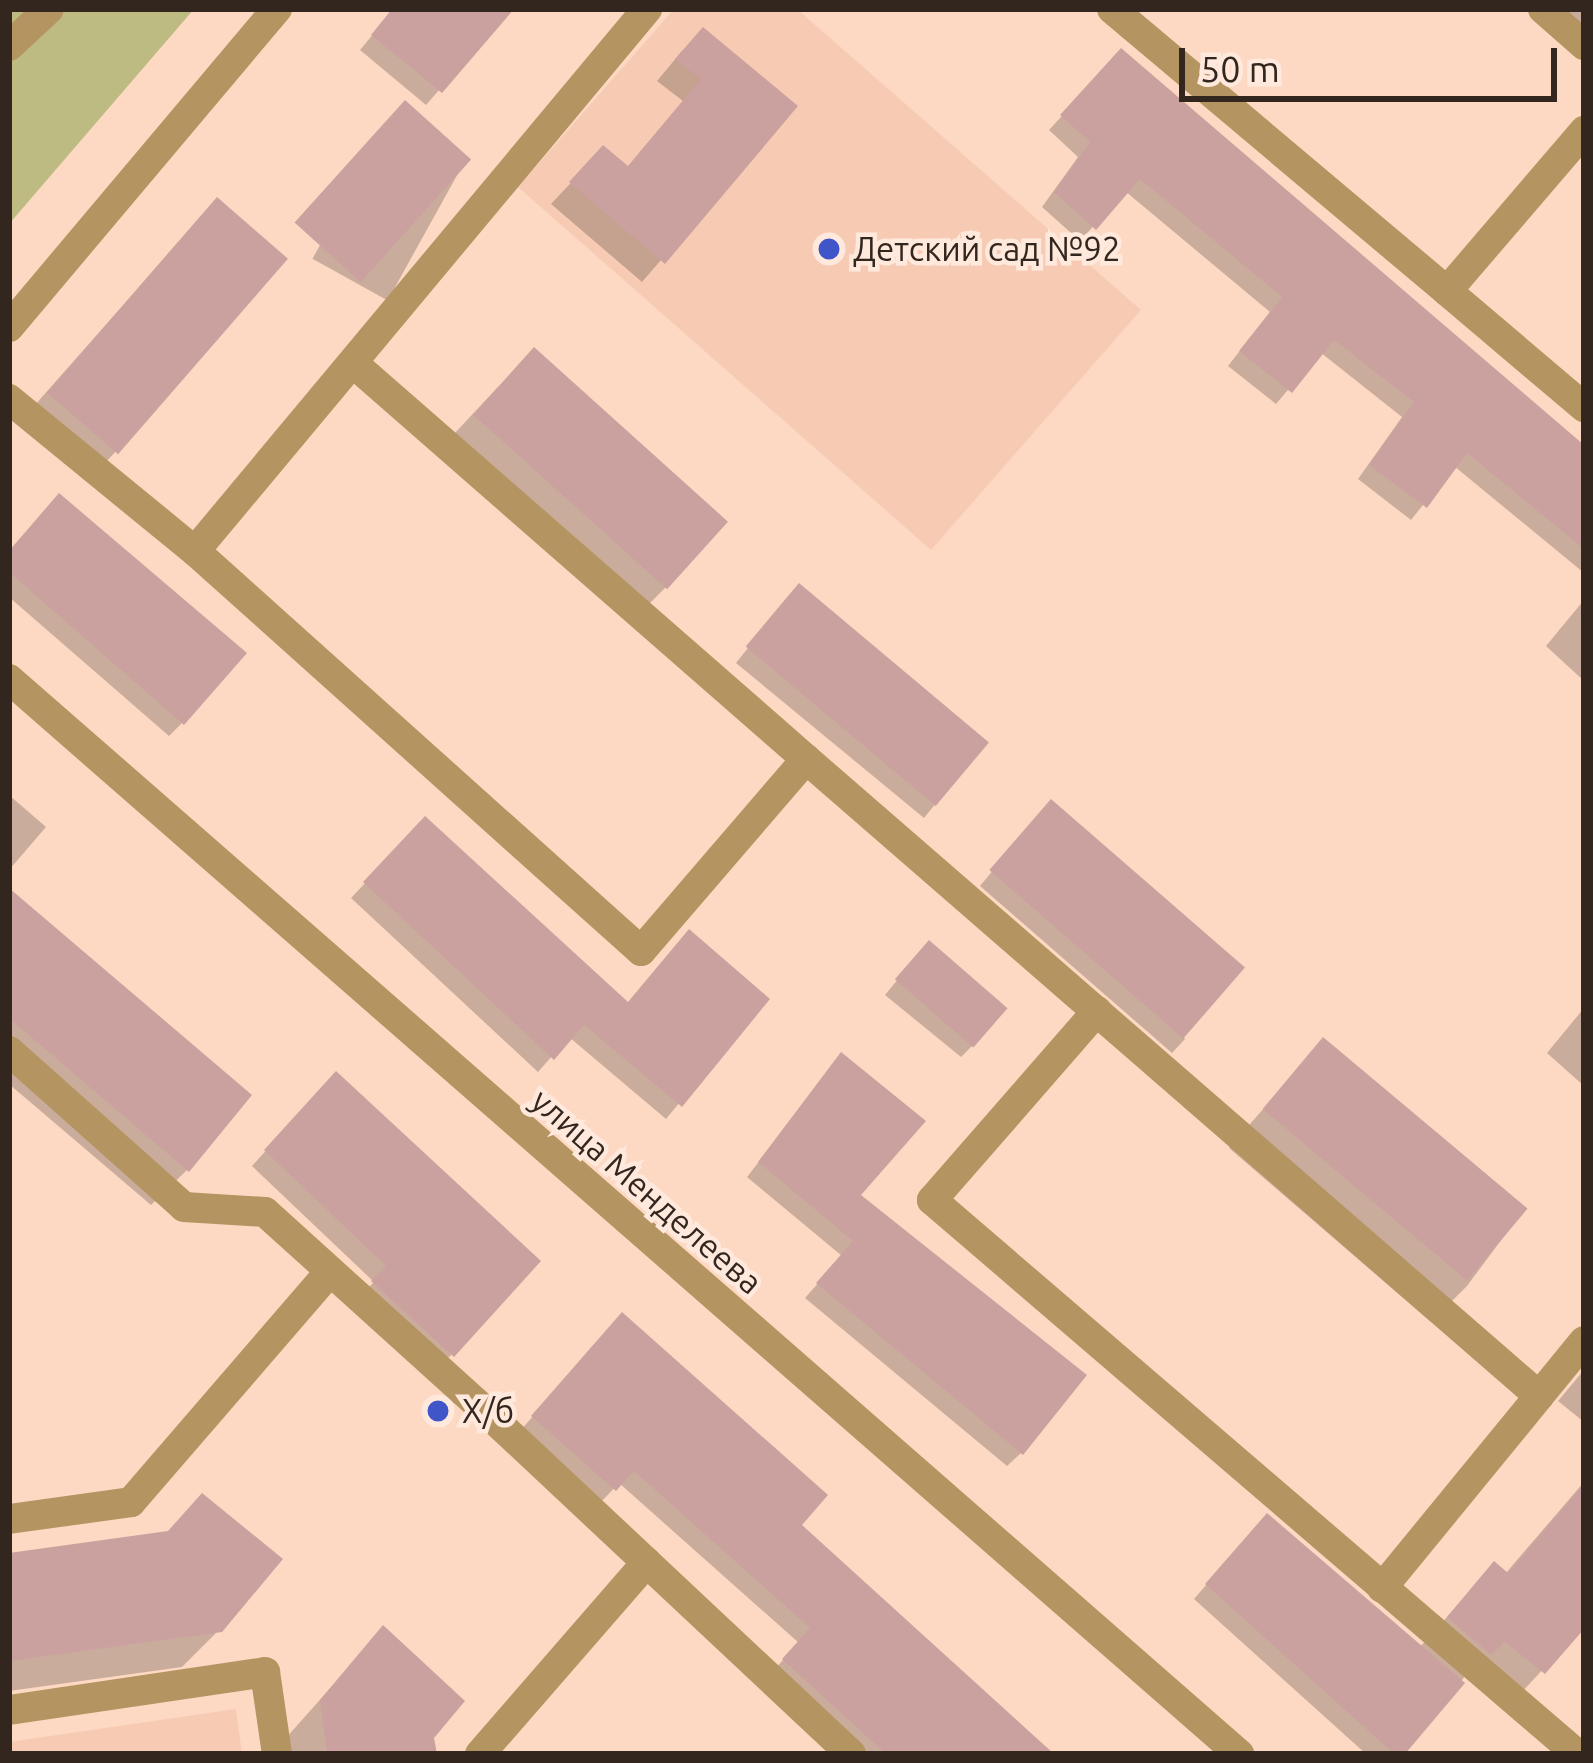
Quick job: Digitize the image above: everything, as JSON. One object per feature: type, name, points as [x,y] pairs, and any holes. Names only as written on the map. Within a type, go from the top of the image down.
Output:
[{"type":"street","points":[[9,46],[49,9]]},
{"type":"street","points":[[9,327],[278,9]]},
{"type":"street","points":[[195,551],[647,9]]},
{"type":"street","points":[[1112,9],[1584,407]]},
{"type":"street","points":[[1543,9],[1584,45]]},
{"type":"street","points":[[1447,291],[1584,131]]},
{"type":"street","points":[[353,363],[1539,1396]]},
{"type":"street","points":[[9,399],[195,551],[640,951],[806,759]]},
{"type":"street","name":"улица Менделеева","points":[[9,679],[1239,1754]]},
{"type":"street","points":[[1097,1011],[932,1199],[1577,1754]]},
{"type":"street","points":[[9,1051],[184,1207],[265,1212],[850,1754]]},
{"type":"street","points":[[9,1519],[131,1502],[328,1274]]},
{"type":"street","points":[[1382,1588],[1584,1341]]},
{"type":"street","points":[[480,1754],[646,1562]]},
{"type":"street","points":[[9,1710],[266,1672],[277,1754]]},
{"type":"shaded area","points":[[9,9],[194,9],[9,224]]},
{"type":"shaded area","name":"Детский сад №92","points":[[674,9],[797,9],[1141,310],[931,550],[518,187]]},
{"type":"shaded area","points":[[236,1709],[242,1754],[9,1754],[9,1742]]},
{"type":"building","points":[[392,9],[514,9],[442,93],[371,35]]},
{"type":"building","points":[[703,27],[798,106],[665,264],[569,182],[603,145],[628,166],[701,79],[675,59]]},
{"type":"building","points":[[1121,48],[1584,445],[1584,549],[1467,453],[1427,508],[1369,465],[1414,402],[1334,340],[1292,393],[1239,351],[1282,297],[1140,179],[1096,230],[1054,192],[1090,142],[1060,115]]},
{"type":"building","points":[[405,100],[471,160],[361,282],[295,223]]},
{"type":"building","points":[[217,197],[288,259],[118,454],[47,392]]},
{"type":"building","points":[[534,347],[728,522],[667,589],[473,415]]},
{"type":"building","points":[[59,493],[247,653],[184,725],[9,572],[9,551]]},
{"type":"building","points":[[799,583],[989,742],[936,806],[746,647]]},
{"type":"building","points":[[1051,799],[1245,968],[1183,1039],[989,870]]},
{"type":"building","points":[[425,816],[628,1002],[689,929],[770,999],[682,1107],[584,1025],[554,1060],[363,882]]},
{"type":"building","points":[[9,888],[252,1095],[189,1172],[9,1018]]},
{"type":"building","points":[[929,940],[1007,1008],[973,1047],[895,979]]},
{"type":"building","points":[[1323,1037],[1528,1209],[1467,1281],[1263,1109]]},
{"type":"building","points":[[841,1052],[926,1121],[861,1195],[1087,1375],[1023,1455],[816,1283],[853,1241],[758,1162]]},
{"type":"building","points":[[336,1071],[541,1261],[454,1357],[371,1281],[386,1266],[264,1150]]},
{"type":"building","points":[[622,1312],[828,1495],[802,1525],[1054,1754],[886,1754],[782,1659],[810,1628],[634,1471],[616,1491],[531,1416]]},
{"type":"building","points":[[1584,1484],[1584,1629],[1545,1674],[1505,1642],[1491,1655],[1447,1617],[1494,1561],[1508,1573]]},
{"type":"building","points":[[202,1493],[283,1559],[222,1632],[9,1661],[9,1553],[168,1531]]},
{"type":"building","points":[[1267,1513],[1465,1683],[1405,1754],[1394,1754],[1205,1584]]},
{"type":"building","points":[[383,1625],[465,1701],[434,1738],[437,1754],[327,1754],[320,1700]]},
{"type":"place","name":"Детский сад №92","points":[[829,249]]},
{"type":"place","name":"Х/б","points":[[438,1411]]}]
